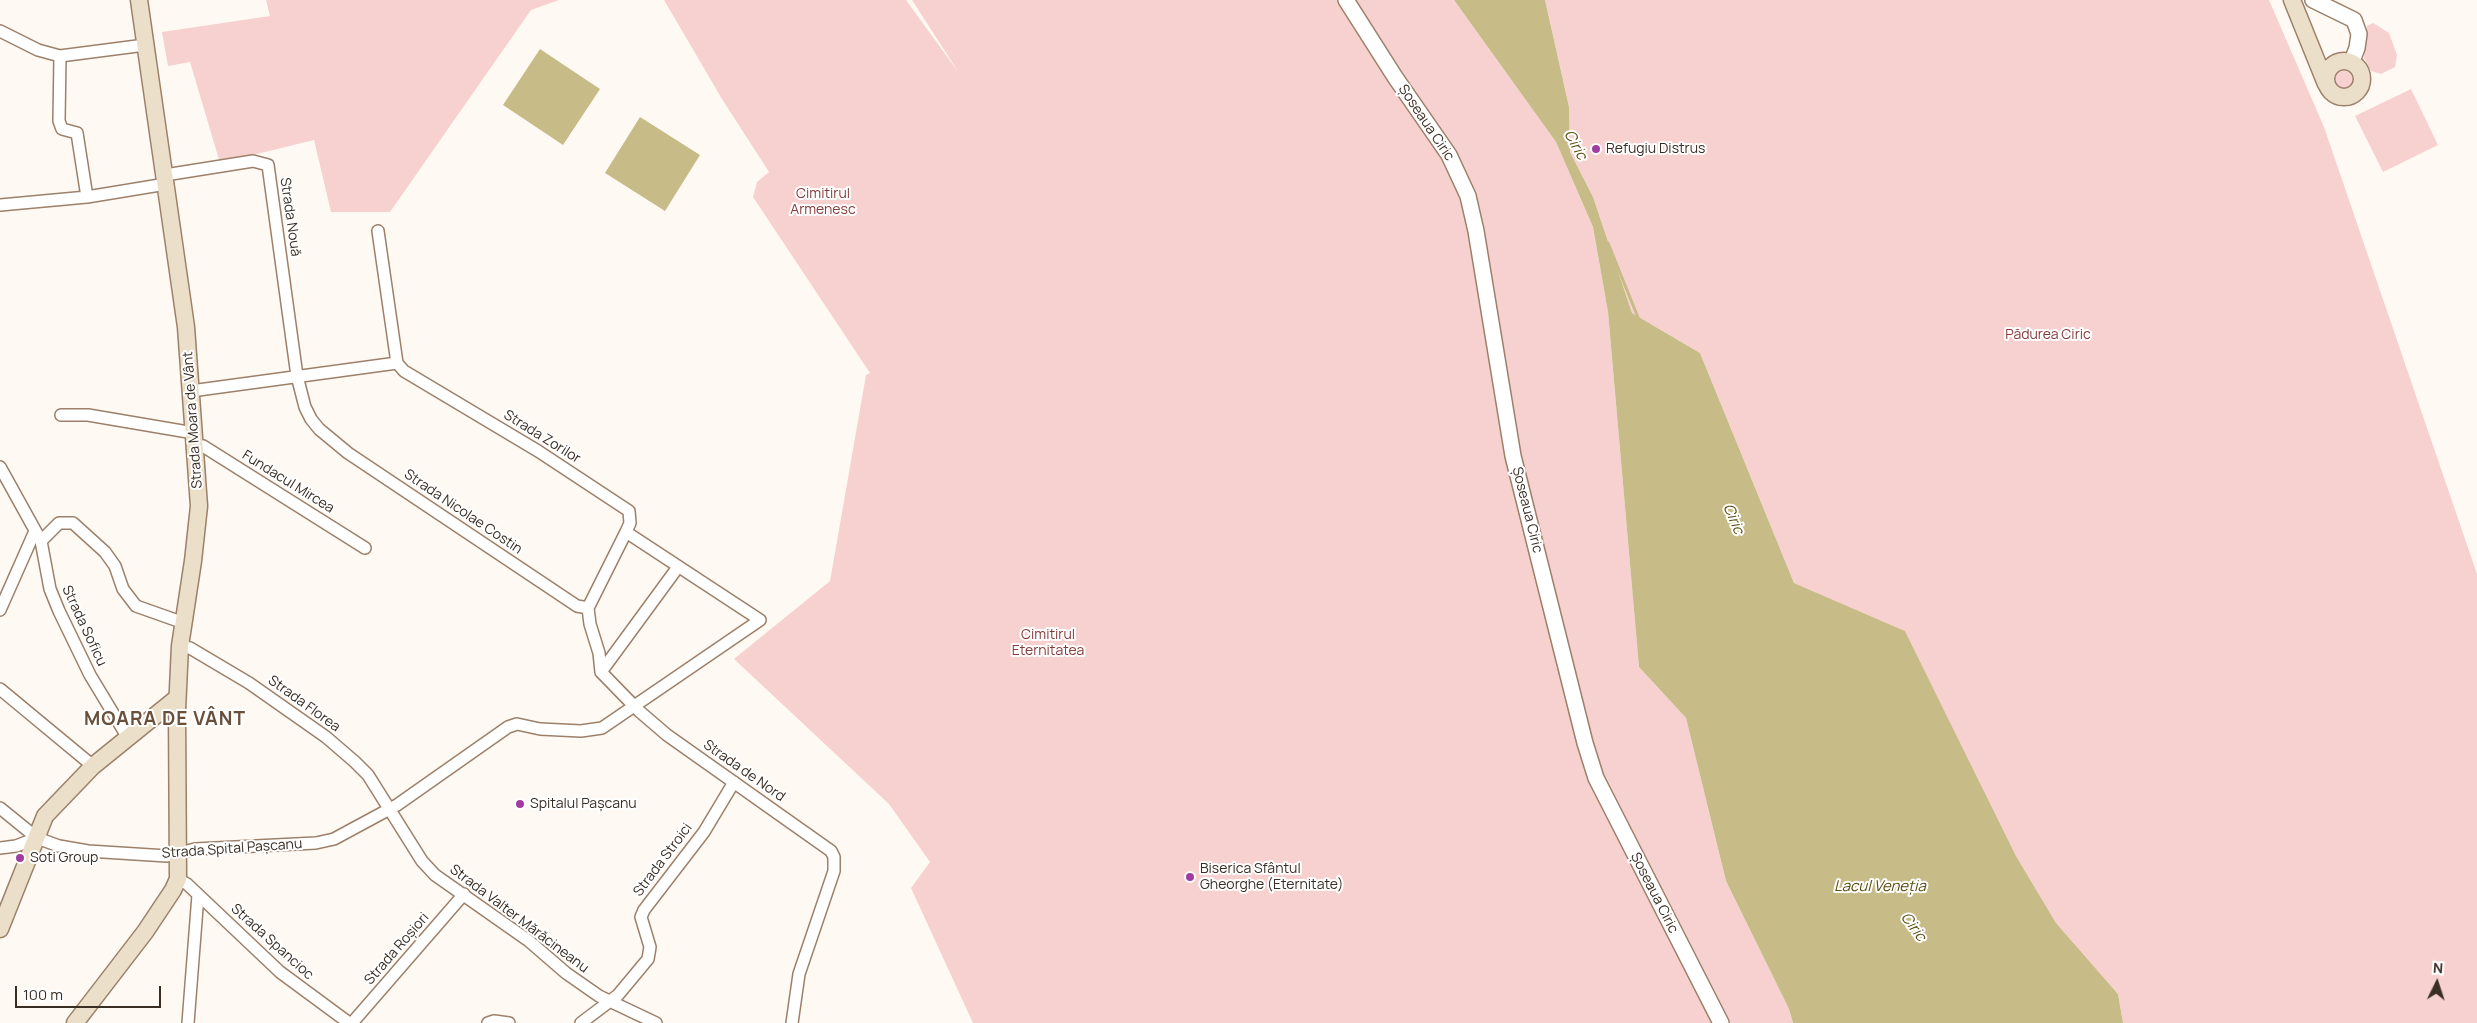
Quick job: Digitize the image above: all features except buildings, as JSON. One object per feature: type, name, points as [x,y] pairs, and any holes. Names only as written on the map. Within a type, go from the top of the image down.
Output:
[{"type":"main road","name":"Strada Moara de Vânt","points":[[139,0],[186,328],[199,506],[180,646],[177,698],[178,879]]},
{"type":"main road","points":[[2292,0],[2328,89],[2344,98],[2355,94],[2360,89],[2362,77],[2357,66],[2313,51]]},
{"type":"main road","points":[[2326,84],[2325,74],[2330,64],[2346,61]]},
{"type":"main road","points":[[0,929],[45,816],[93,766],[177,698]]},
{"type":"main road","points":[[75,1023],[145,932],[173,890],[178,879]]},
{"type":"street","name":"Șoseaua Ciric","points":[[1346,0],[1450,155],[1468,196],[1478,240],[1513,456],[1585,742],[1596,778],[1721,1023]]},
{"type":"street","points":[[2313,0],[2354,20],[2359,34],[2357,48],[2346,61]]},
{"type":"street","points":[[0,31],[38,50],[60,56],[145,45]]},
{"type":"street","points":[[60,56],[59,121],[62,129],[77,133],[87,197]]},
{"type":"street","name":"Strada Nouă","points":[[165,180],[253,161],[268,164],[297,376]]},
{"type":"street","points":[[0,205],[87,197],[165,180]]},
{"type":"street","points":[[191,391],[397,363],[378,231]]},
{"type":"street","name":"Strada Zorilor","points":[[397,363],[404,370],[538,451],[629,511],[630,523],[626,532]]},
{"type":"street","name":"Strada Nicolae Costin","points":[[297,376],[305,407],[311,419],[319,429],[348,453],[577,606],[588,608]]},
{"type":"street","name":"Fundacul Mircea","points":[[61,415],[88,415],[194,439],[365,548]]},
{"type":"street","name":"Strada Soficu","points":[[0,467],[38,536],[50,589],[59,611],[90,675],[128,738]]},
{"type":"street","points":[[0,610],[38,536],[59,523],[73,523],[105,552],[115,566],[127,596],[136,606],[184,623]]},
{"type":"street","points":[[601,672],[678,567],[626,532],[588,608],[590,624],[599,653],[601,672],[634,706]]},
{"type":"street","name":"Strada Spital Pașcanu","points":[[0,808],[37,838],[58,846],[88,850],[167,856],[179,846],[316,843],[334,839],[390,809],[508,727],[517,724],[540,729],[581,731],[602,728],[760,620],[678,567]]},
{"type":"street","name":"Strada Florea","points":[[180,646],[190,648],[249,683],[326,737],[368,775],[390,809]]},
{"type":"street","points":[[0,689],[93,766]]},
{"type":"street","name":"Strada de Nord","points":[[634,706],[667,735],[830,851],[836,860],[799,974],[792,1023]]},
{"type":"street","name":"Strada Stroici","points":[[581,1023],[618,996],[648,959],[650,947],[641,917],[644,910],[704,832],[734,782]]},
{"type":"street","name":"Strada Valter Mărăcineanu","points":[[390,809],[422,861],[435,875],[529,941],[566,973],[599,996],[656,1023]]},
{"type":"street","points":[[0,848],[16,846],[37,838]]},
{"type":"street","name":"Strada Spancioc","points":[[178,879],[198,895],[280,972],[351,1023]]},
{"type":"street","name":"Strada Roșiori","points":[[351,1023],[464,894]]},
{"type":"street","points":[[188,1023],[198,895]]},
{"type":"street","points":[[488,1023],[494,1021],[509,1023]]},
{"type":"green space","points":[[266,0],[559,0],[531,10],[390,212],[331,212],[314,140],[220,163],[190,62],[168,66],[162,32],[270,16]]},
{"type":"green space","points":[[664,0],[906,0],[959,73],[912,0],[1454,0],[1556,142],[1593,227],[1608,312],[1639,667],[1686,718],[1726,881],[1789,1009],[1793,1023],[973,1023],[911,888],[930,862],[889,804],[734,659],[830,581],[866,375],[870,373],[753,197],[757,182],[769,172],[722,99]]},
{"type":"green space","name":"Pădurea Ciric","points":[[1545,0],[2269,0],[2324,127],[2477,574],[2477,1023],[2123,1023],[2118,994],[2056,923],[2016,856],[1905,631],[1794,583],[1700,353],[1632,313],[1593,197],[1570,152],[1569,107]]},
{"type":"green space","points":[[2373,23],[2389,33],[2397,55],[2395,67],[2381,74],[2371,71],[2364,58],[2367,26]]},
{"type":"green space","points":[[2344,67],[2353,70],[2356,79],[2353,88],[2344,91],[2335,88],[2332,79],[2335,70]]},
{"type":"green space","points":[[2411,89],[2438,145],[2383,172],[2355,116]]},
{"type":"water","name":"Lacul Veneția","points":[[1454,0],[1545,0],[1569,107],[1570,152],[1593,197],[1632,313],[1700,353],[1794,583],[1905,631],[2016,856],[2056,923],[2118,994],[2123,1023],[1793,1023],[1789,1009],[1726,881],[1686,718],[1639,667],[1608,312],[1593,227],[1556,142]]},
{"type":"water","points":[[540,49],[600,89],[563,145],[503,105]]},
{"type":"water","points":[[640,117],[700,155],[665,211],[605,173]]},
{"type":"waterway","name":"Ciric","points":[[1608,243],[1639,320]]},
{"type":"place","name":"Refugiu Distrus","points":[[1596,149]]},
{"type":"place","name":"Spitalul Pașcanu","points":[[520,804]]},
{"type":"place","name":"Soti Group","points":[[20,858]]},
{"type":"place","name":"Biserica Sfântul Gheorghe (Eternitate)","points":[[1190,877]]},
{"type":"district","name":"MOARA DE VÂNT","points":[[165,720]]},
{"type":"park label","name":"Cimitirul Armenesc","points":[[823,202]]},
{"type":"park label","name":"Cimitirul Eternitatea","points":[[1048,644]]}]
